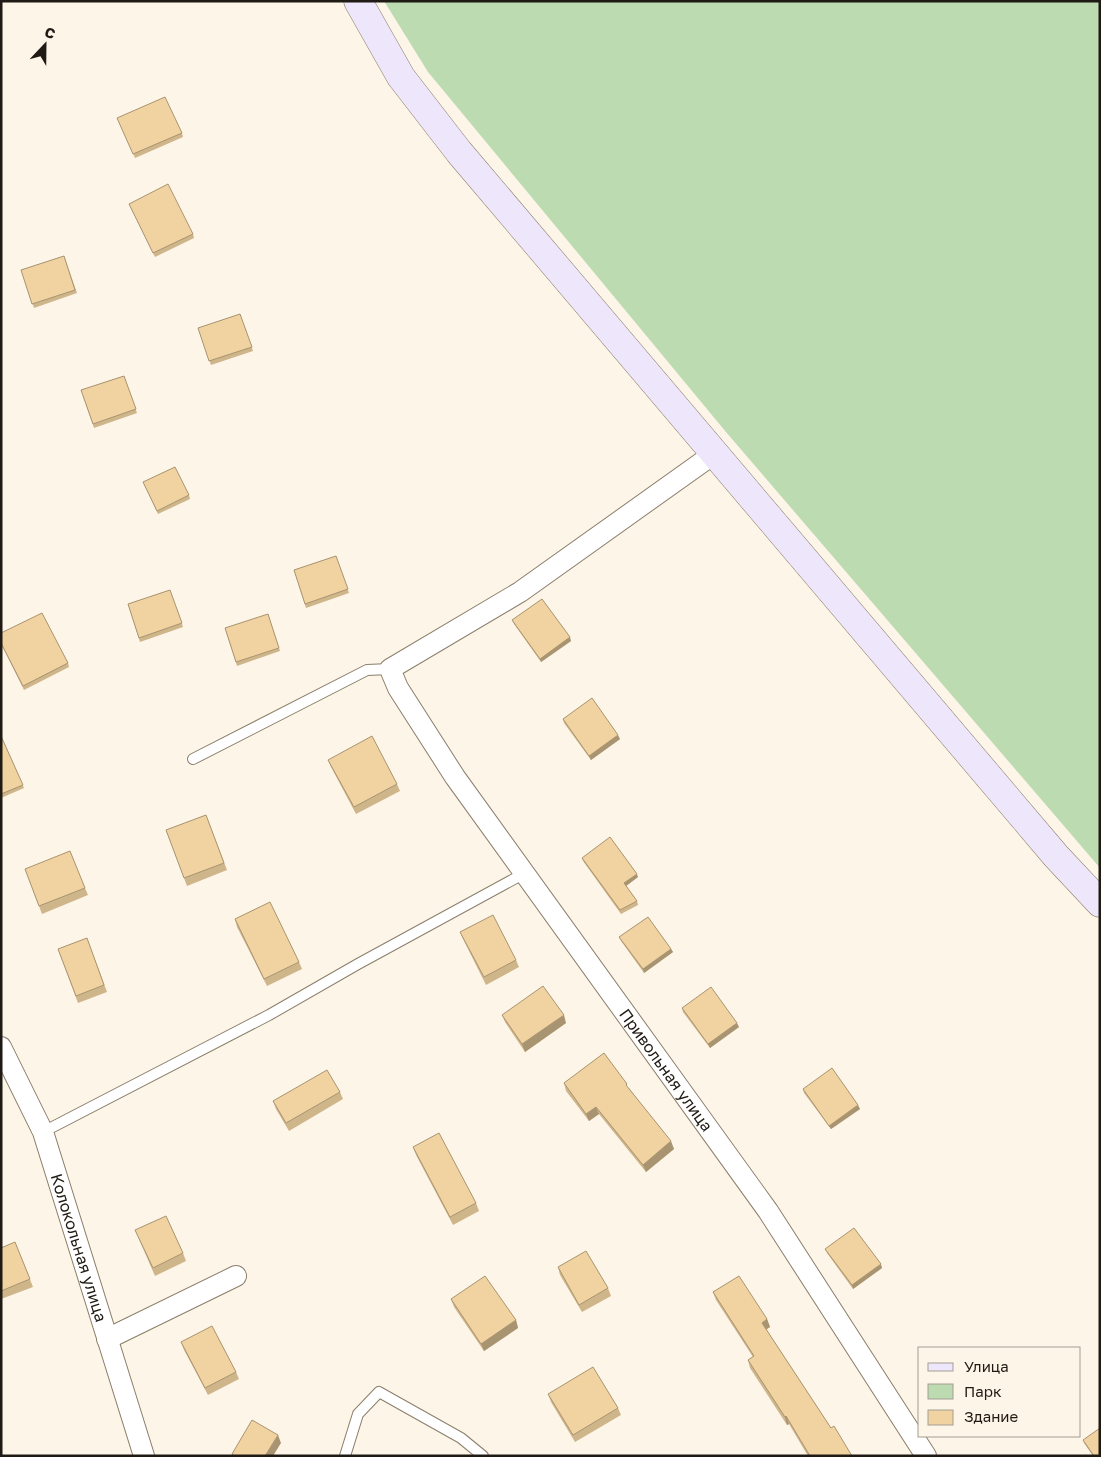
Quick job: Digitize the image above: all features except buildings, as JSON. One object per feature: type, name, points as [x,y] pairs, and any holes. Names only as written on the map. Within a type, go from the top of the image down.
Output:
[{"type":"street","points":[[358,1],[401,77],[459,152],[1056,856],[1100,903]]},
{"type":"street","points":[[390,668],[520,592],[715,453]]},
{"type":"street","name":"Привольная улица","points":[[390,668],[398,688],[456,777],[768,1211],[926,1456]]},
{"type":"street","name":"Колокольная улица","points":[[1,1046],[43,1132],[144,1456]]},
{"type":"street","points":[[107,1339],[236,1276]]},
{"type":"lane","points":[[193,759],[367,670],[390,668]]},
{"type":"lane","points":[[43,1132],[269,1015],[524,873]]},
{"type":"lane","points":[[345,1456],[358,1414],[379,1392],[461,1438],[483,1456]]},
{"type":"green space","points":[[384,1],[1100,1],[1100,868],[726,432],[428,72]]}]
